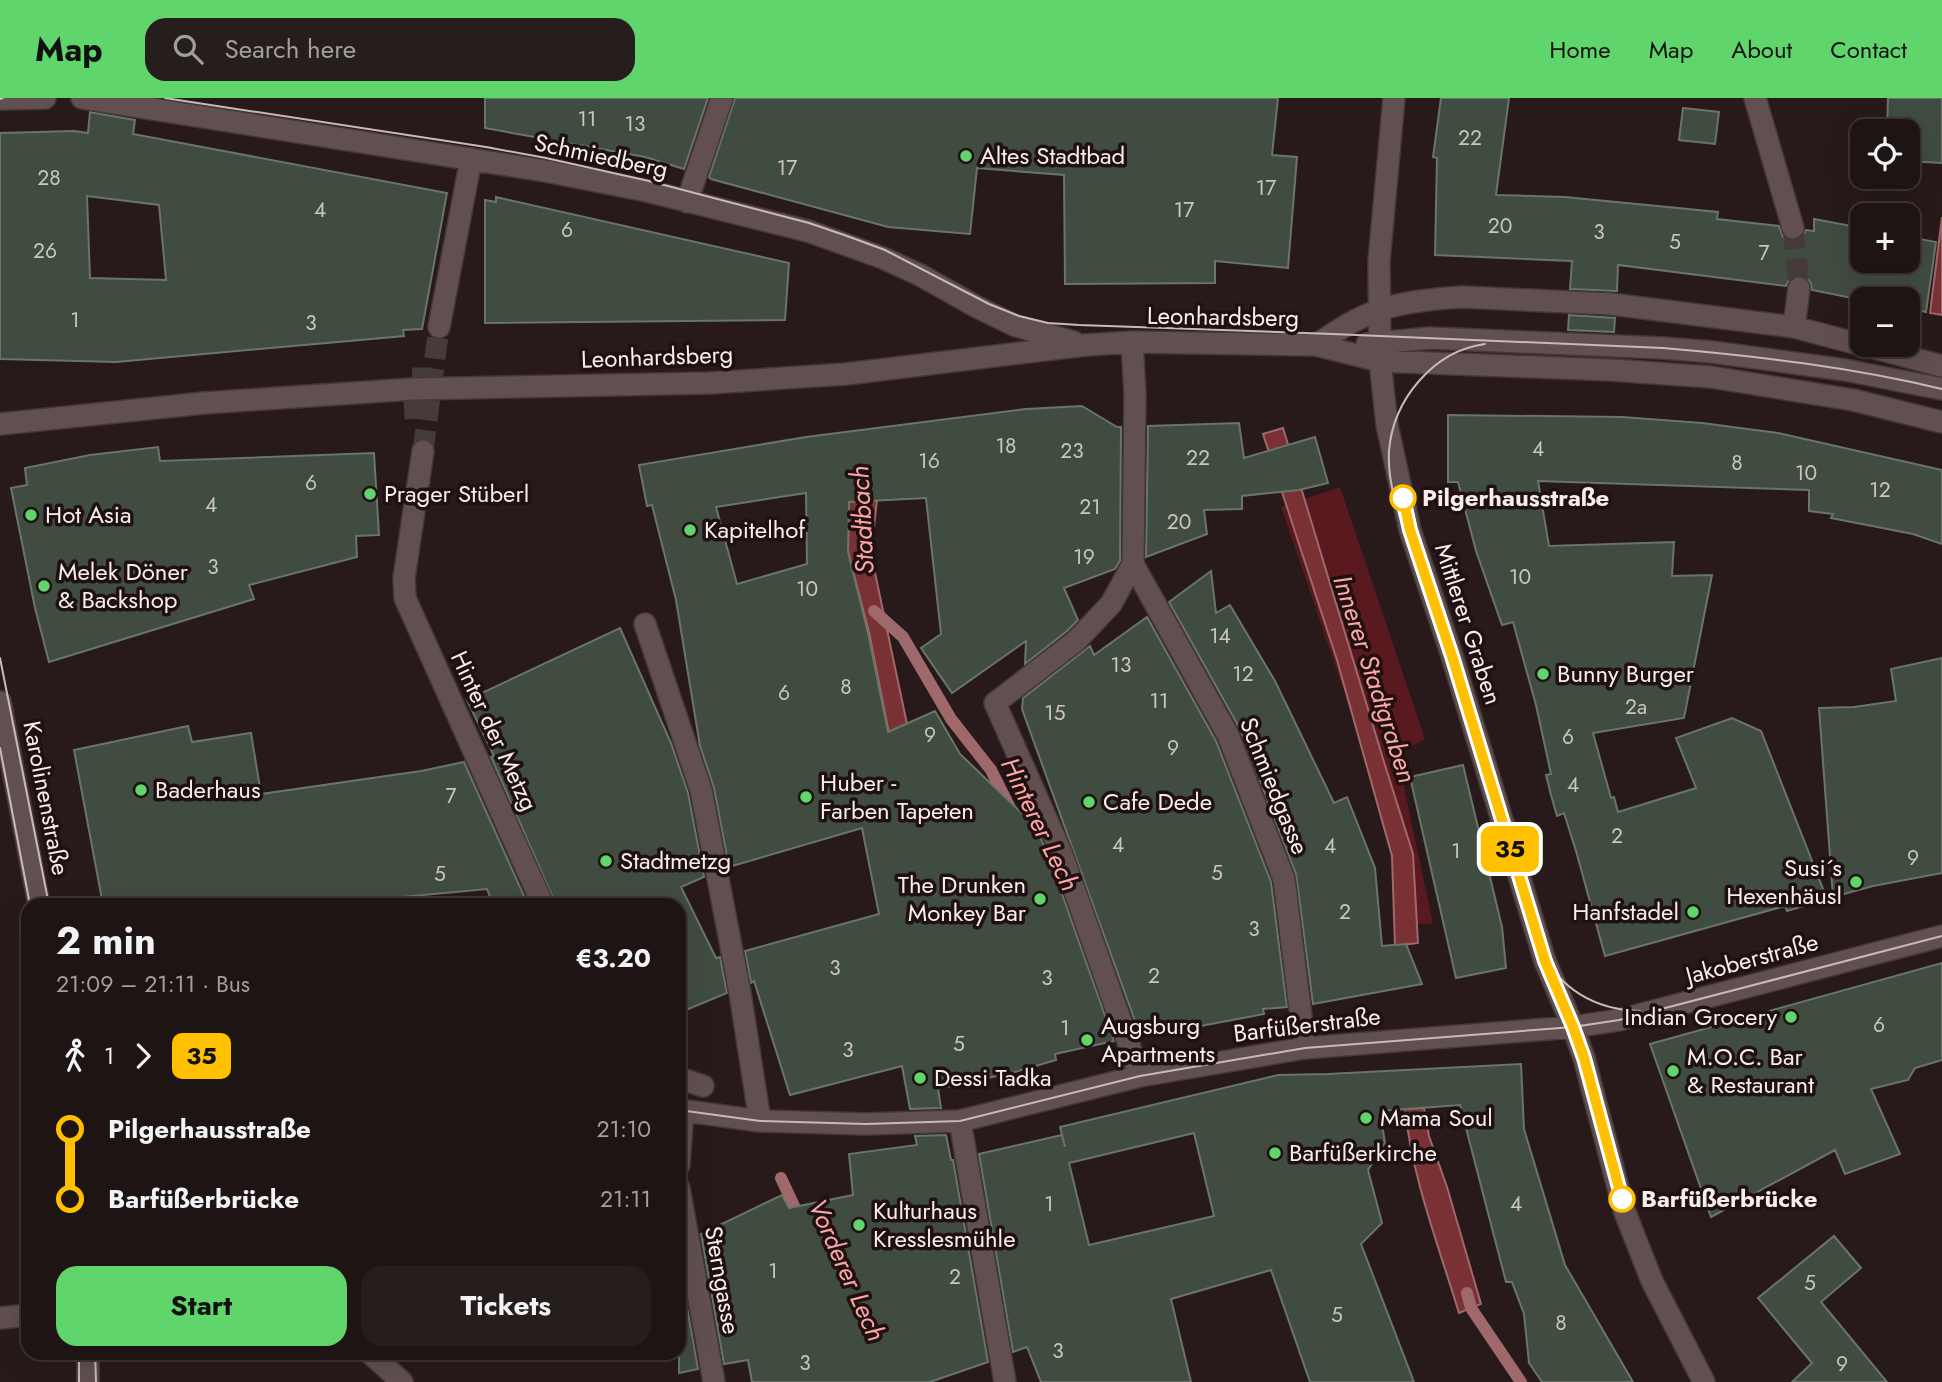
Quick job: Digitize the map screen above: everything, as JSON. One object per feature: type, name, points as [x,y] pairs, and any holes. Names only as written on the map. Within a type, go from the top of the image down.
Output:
[{"type":"street","points":[[0,99],[44,98]]},
{"type":"street","name":"Schmiedberg","points":[[82,98],[471,159],[620,186],[808,231],[845,243],[920,275],[1016,326],[1086,345]]},
{"type":"street","points":[[687,202],[722,98]]},
{"type":"street","name":"Mittlerer Graben","points":[[1394,98],[1379,261],[1380,352],[1387,425],[1410,530],[1452,656],[1545,961],[1584,1058],[1625,1210],[1652,1280],[1704,1382]]},
{"type":"street","points":[[1755,98],[1793,228]]},
{"type":"street","points":[[439,327],[471,159]]},
{"type":"street","points":[[1794,327],[1799,288]]},
{"type":"street","points":[[1379,310],[1442,298],[1462,297],[1611,304],[1794,327],[1850,342]]},
{"type":"street","name":"Leonhardsberg","points":[[1316,345],[1340,329],[1379,310]]},
{"type":"street","points":[[1380,352],[1430,338],[1663,348],[1845,370],[1942,389]]},
{"type":"street","name":"Leonhardsberg","points":[[0,424],[204,403],[412,389],[710,383],[846,374],[1086,345],[1132,342],[1316,345],[1380,352]]},
{"type":"street","name":"Schmiedgasse","points":[[1132,342],[1135,394],[1133,564],[1111,604],[1076,641],[995,703],[1061,852],[1140,1076]]},
{"type":"street","points":[[1380,352],[1711,377],[1853,400],[1942,422]]},
{"type":"street","points":[[1908,357],[1942,366]]},
{"type":"street","name":"Hinter der Metzg","points":[[422,451],[404,578],[405,598],[540,898]]},
{"type":"street","name":"Schmiedgasse","points":[[1133,564],[1228,735],[1284,879],[1305,1048]]},
{"type":"street","points":[[645,624],[701,790],[740,993],[760,1121]]},
{"type":"street","name":"Karolinenstraße","points":[[0,702],[39,898]]},
{"type":"street","name":"Jakoberstraße","points":[[1573,1027],[1619,1020],[1942,936]]},
{"type":"street","name":"Barfüßerstraße","points":[[686,1111],[760,1121],[866,1124],[960,1121],[1140,1076],[1305,1048],[1573,1027]]},
{"type":"street","points":[[686,1080],[703,1086]]},
{"type":"street","points":[[960,1121],[1005,1382]]},
{"type":"street","name":"Sterngasse","points":[[686,1227],[714,1382]]},
{"type":"street","points":[[0,1318],[21,1316]]},
{"type":"street","points":[[88,1360],[88,1382]]},
{"type":"street","points":[[378,1360],[402,1382]]},
{"type":"shaded area","points":[[1340,487],[1425,739],[1397,754],[1433,924],[1401,923],[1399,852],[1281,507]]},
{"type":"water","points":[[1942,217],[1942,315],[1930,313]]},
{"type":"water","points":[[1283,428],[1413,854],[1418,943],[1395,946],[1392,856],[1337,660],[1263,434]]},
{"type":"water","name":"Stadtbach","points":[[849,487],[877,500],[871,554],[907,724],[929,936],[869,632],[848,552]]},
{"type":"water","points":[[1424,1108],[1429,1136],[1447,1187],[1481,1304],[1459,1313],[1427,1212],[1409,1135],[1405,1109]]},
{"type":"building","points":[[485,98],[708,98],[684,169],[645,157],[485,128]]},
{"type":"building","points":[[735,98],[1278,98],[1272,155],[1297,157],[1288,268],[1215,261],[1215,283],[1065,284],[1064,175],[977,168],[970,234],[888,227],[711,179],[709,177]]},
{"type":"building","points":[[1441,98],[1509,98],[1496,195],[1565,197],[1718,212],[1717,219],[1779,226],[1783,237],[1791,241],[1802,237],[1806,230],[1814,231],[1814,219],[1850,226],[1850,273],[1920,273],[1920,239],[1936,242],[1926,312],[1920,311],[1920,287],[1850,287],[1850,298],[1812,290],[1807,278],[1800,275],[1789,280],[1786,286],[1618,265],[1617,291],[1570,289],[1572,261],[1435,255],[1437,158],[1433,157]]},
{"type":"building","points":[[1888,98],[1942,98],[1942,163],[1920,162],[1920,119],[1887,119]]},
{"type":"building","points":[[1683,108],[1719,112],[1715,144],[1679,140]]},
{"type":"building","points":[[90,112],[135,120],[133,134],[447,193],[422,329],[403,330],[404,336],[116,362],[0,359],[0,133],[88,133]],"holes":[[[87,196],[159,205],[166,280],[90,278]]]},
{"type":"building","points":[[496,197],[789,263],[785,320],[485,323],[485,200],[496,202]]},
{"type":"building","points":[[1569,315],[1615,318],[1614,332],[1568,330]]},
{"type":"building","points":[[1082,406],[1121,427],[1120,561],[1115,569],[1064,588],[1078,620],[1067,631],[1025,664],[1026,641],[952,693],[921,648],[941,634],[926,498],[849,502],[848,552],[888,732],[935,711],[960,754],[1035,826],[1049,857],[1114,1041],[1055,1054],[1056,1060],[1015,1072],[938,1089],[941,1108],[910,1109],[902,1066],[790,1095],[754,981],[751,983],[745,951],[879,914],[862,828],[729,867],[714,788],[700,746],[676,600],[652,505],[647,506],[639,465],[806,437],[1026,409]],"holes":[[[806,493],[807,564],[737,584],[716,507]]]},
{"type":"building","points":[[1448,415],[1622,417],[1702,423],[1778,433],[1942,470],[1942,544],[1913,534],[1831,518],[1833,514],[1809,511],[1809,490],[1538,481],[1549,546],[1674,542],[1672,576],[1712,575],[1684,718],[1593,733],[1611,798],[1614,797],[1618,812],[1696,788],[1676,738],[1732,718],[1761,731],[1827,899],[1787,911],[1785,906],[1605,956],[1564,813],[1557,816],[1551,795],[1546,775],[1551,774],[1536,705],[1513,622],[1502,625],[1476,551],[1458,482],[1448,482]]},
{"type":"building","points":[[1239,423],[1244,458],[1315,437],[1328,483],[1299,490],[1242,496],[1242,509],[1204,510],[1207,534],[1146,557],[1148,426]]},
{"type":"building","points":[[158,447],[160,461],[374,453],[379,535],[356,536],[357,557],[249,585],[254,599],[49,662],[35,608],[11,488],[27,485],[25,468],[90,455]]},
{"type":"building","points":[[1211,571],[1216,613],[1230,605],[1275,681],[1334,803],[1347,797],[1375,868],[1382,946],[1406,944],[1422,984],[1313,1004],[1296,874],[1240,729],[1169,602]]},
{"type":"building","points":[[1147,617],[1216,741],[1271,882],[1287,1007],[1263,1009],[1264,1014],[1148,1036],[1139,1032],[1022,709],[1023,698],[1090,646],[1094,655]]},
{"type":"building","name":"Stadtmetzg","points":[[620,628],[671,743],[688,793],[704,877],[681,887],[716,958],[720,957],[727,993],[686,1010],[686,898],[553,898],[491,757],[494,756],[467,700]]},
{"type":"building","points":[[1942,658],[1942,873],[1873,886],[1833,897],[1819,708],[1854,707],[1896,701],[1891,669]]},
{"type":"building","points":[[188,726],[192,742],[251,733],[261,794],[421,771],[464,762],[525,898],[490,898],[487,889],[392,898],[102,898],[74,750]]},
{"type":"building","points":[[1463,765],[1502,927],[1506,968],[1456,978],[1410,777]]},
{"type":"building","points":[[1942,963],[1942,1060],[1915,1068],[1908,1080],[1871,1089],[1900,1154],[1845,1174],[1835,1150],[1711,1217],[1650,1044]]},
{"type":"building","points":[[1521,1064],[1524,1129],[1565,1265],[1633,1382],[1542,1382],[1529,1363],[1524,1314],[1512,1282],[1506,1282],[1460,1105],[1380,1111],[1385,1143],[1368,1170],[1382,1223],[1361,1244],[1414,1382],[1310,1382],[1271,1270],[1171,1299],[1191,1382],[1041,1382],[1027,1347],[1013,1352],[979,1154],[1062,1135],[1060,1127],[1278,1075]],"holes":[[[1194,1133],[1214,1216],[1089,1245],[1069,1163]]]},
{"type":"building","points":[[946,1135],[953,1160],[988,1362],[930,1382],[752,1382],[748,1360],[724,1364],[701,1234],[782,1195],[789,1208],[853,1195],[849,1154],[917,1145],[915,1136]]},
{"type":"building","points":[[1834,1236],[1861,1268],[1821,1302],[1887,1382],[1792,1382],[1812,1363],[1758,1298]]},
{"type":"building","points":[[686,1301],[698,1369],[679,1373],[679,1360],[686,1360]]},
{"type":"waterway","name":"Hinterer Lech","points":[[874,611],[903,637],[951,719],[991,770],[1011,810]]},
{"type":"waterway","name":"Vorderer Lech","points":[[781,1178],[801,1221]]},
{"type":"waterway","name":"Innerer Stadtgraben","points":[[1467,1293],[1471,1308],[1521,1382]]},
{"type":"tunnel","points":[[1793,228],[1799,288]]},
{"type":"tunnel","points":[[423,451],[439,327]]},
{"type":"tunnel","points":[[412,378],[433,378]]},
{"type":"tunnel","points":[[404,409],[430,407]]},
{"type":"tram line","points":[[165,98],[486,147],[649,181],[809,223],[847,236],[885,250],[989,304],[1019,316],[1048,323],[1663,348],[1803,363],[1942,389]]},
{"type":"tram line","points":[[1485,344],[1449,356],[1433,367],[1407,397],[1398,414],[1389,451],[1393,490],[1449,659],[1538,948],[1557,975],[1580,994],[1608,1006],[1640,1011]]},
{"type":"tram line","points":[[0,658],[48,898]]},
{"type":"tram line","points":[[0,748],[29,898]]},
{"type":"tram line","points":[[686,1111],[760,1121],[866,1124],[960,1121],[1140,1076],[1305,1048],[1573,1027],[1619,1020],[1942,936]]},
{"type":"tram line","points":[[79,1360],[79,1382]]},
{"type":"tram line","points":[[95,1360],[96,1382]]},
{"type":"bus line","name":"35","points":[[1403,498],[1410,530],[1452,656],[1549,974],[1584,1058],[1622,1199]]},
{"type":"place","name":"Altes Stadtbad","points":[[966,156]]},
{"type":"place","name":"Prager Stüberl","points":[[370,494]]},
{"type":"place","name":"Pilgerhausstraße","points":[[1403,498]]},
{"type":"place","name":"Hot Asia","points":[[31,515]]},
{"type":"place","name":"Kapitelhof","points":[[690,530]]},
{"type":"place","name":"Melek Döner & Backshop","points":[[44,586]]},
{"type":"place","name":"Bunny Burger","points":[[1543,674]]},
{"type":"place","name":"Baderhaus","points":[[141,790]]},
{"type":"place","name":"Huber - Farben Tapeten","points":[[806,797]]},
{"type":"place","name":"Cafe Dede","points":[[1089,802]]},
{"type":"place","name":"Stadtmetzg","points":[[606,861]]},
{"type":"place","name":"Susi´s Hexenhäusl","points":[[1856,882]]},
{"type":"place","name":"The Drunken Monkey Bar","points":[[1040,899]]},
{"type":"place","name":"Hanfstadel","points":[[1693,912]]},
{"type":"place","name":"Indian Grocery","points":[[1791,1017]]},
{"type":"place","name":"Augsburg Apartments","points":[[1087,1040]]},
{"type":"place","name":"M.O.C. Bar & Restaurant","points":[[1673,1071]]},
{"type":"place","name":"Dessi Tadka","points":[[920,1078]]},
{"type":"place","name":"Mama Soul","points":[[1366,1118]]},
{"type":"place","name":"Barfüßerkirche","points":[[1275,1153]]},
{"type":"place","name":"Barfüßerbrücke","points":[[1622,1199]]},
{"type":"place","name":"Kulturhaus Kresslesmühle","points":[[859,1225]]}]
